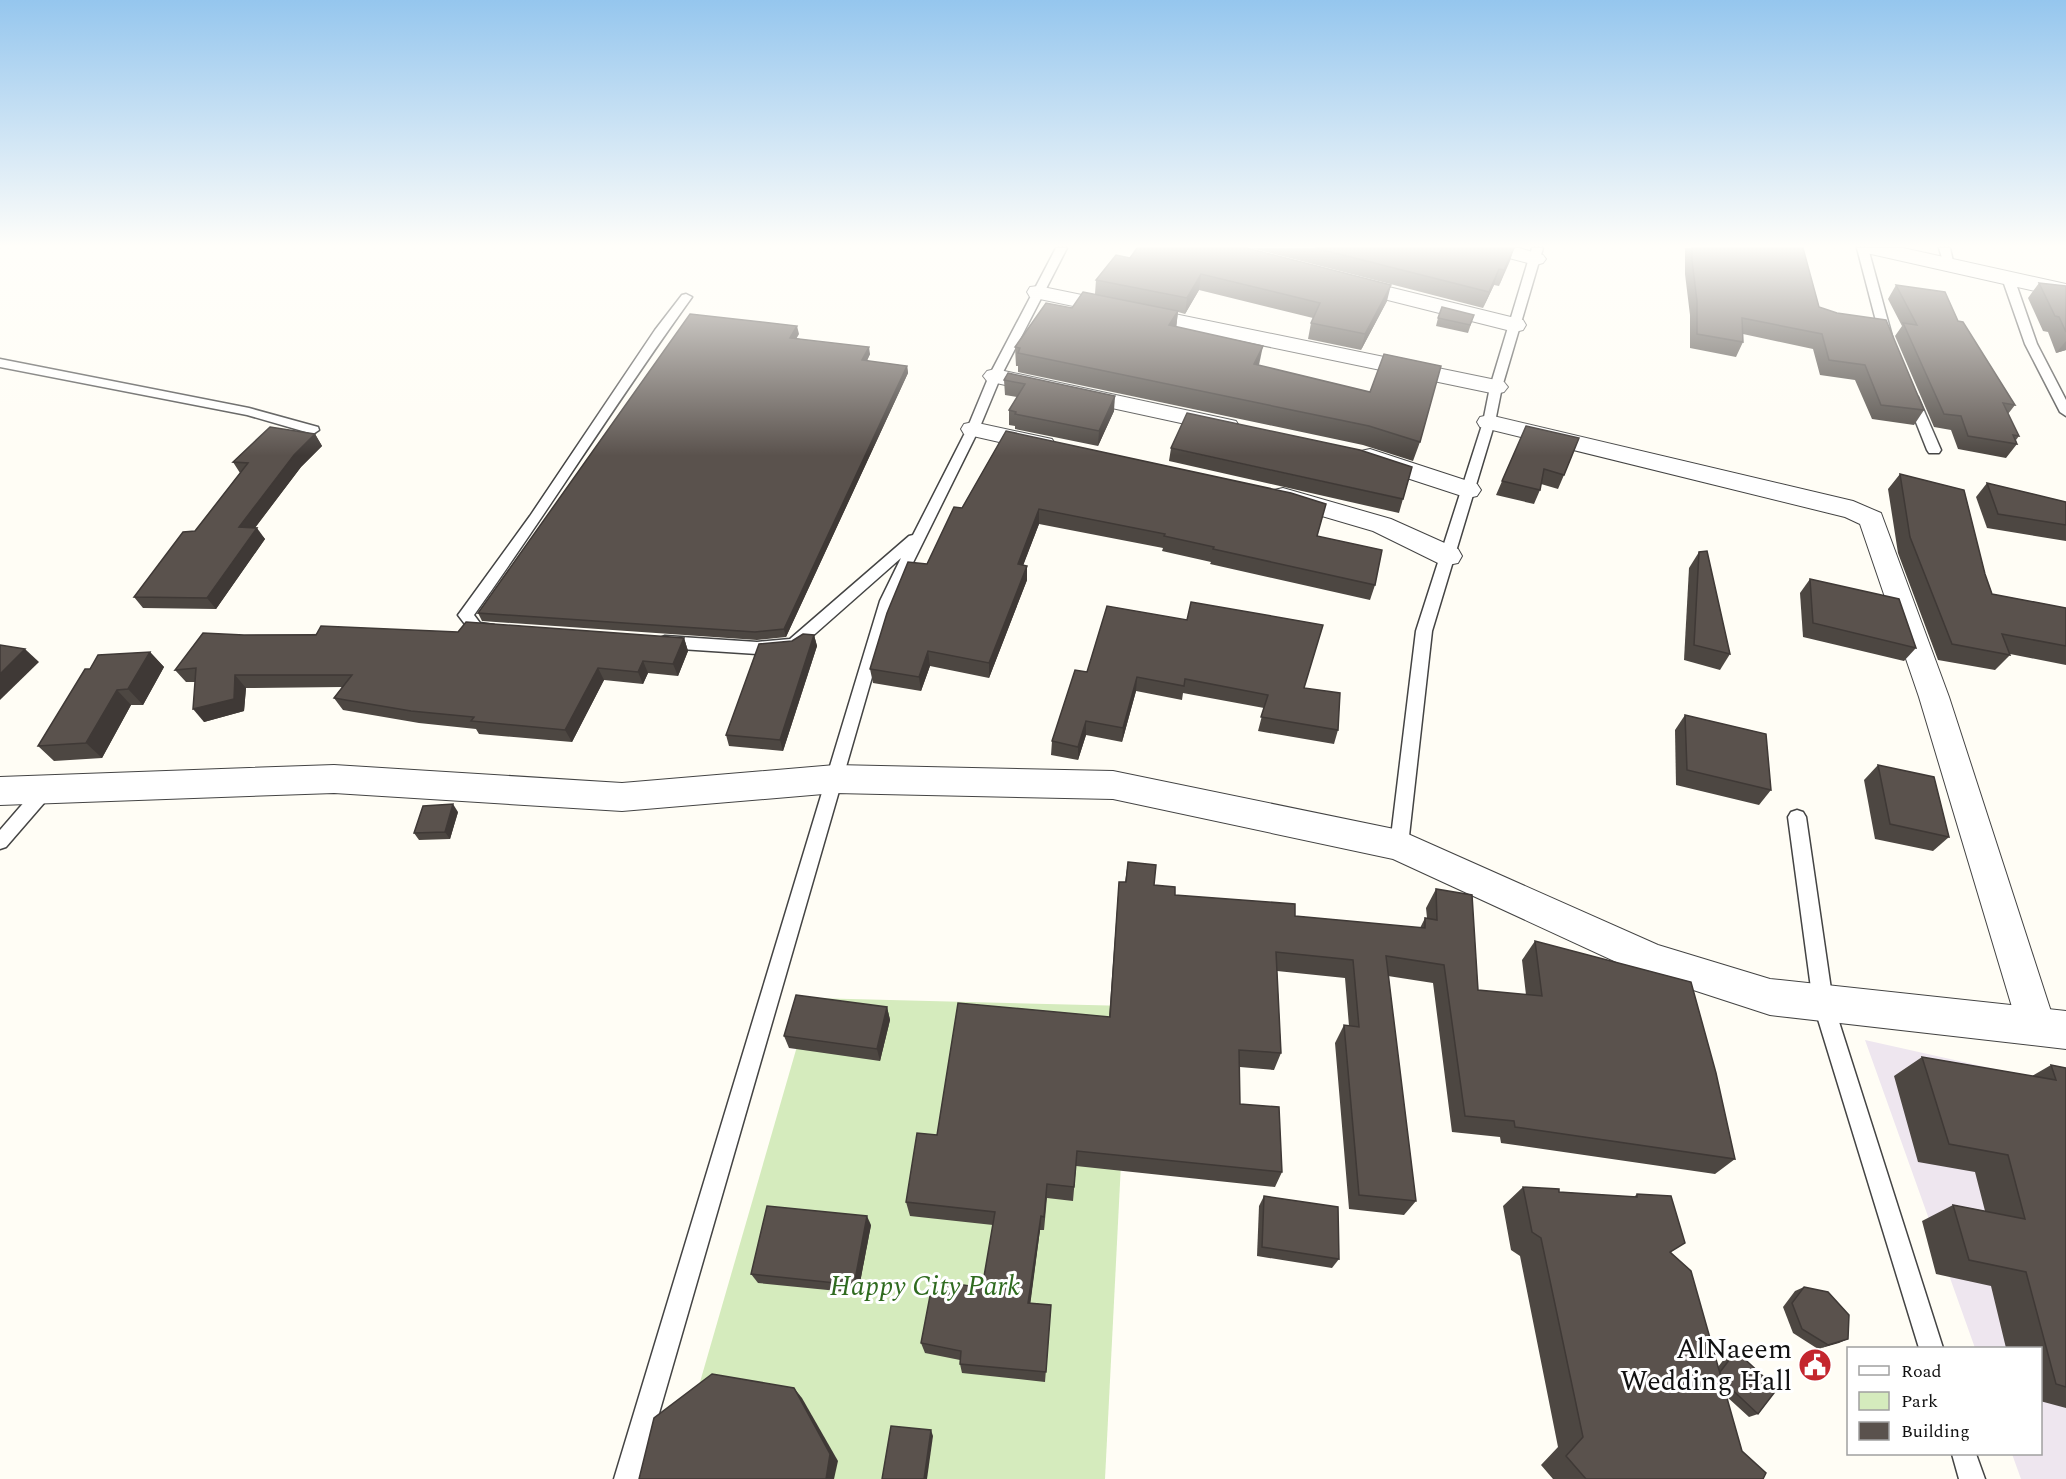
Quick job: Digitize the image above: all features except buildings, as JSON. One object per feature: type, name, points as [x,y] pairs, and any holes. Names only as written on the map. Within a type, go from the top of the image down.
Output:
[{"type":"street","points":[[1159,317],[1496,387]]},
{"type":"street","points":[[1484,317],[1515,325]]},
{"type":"street","points":[[995,376],[1248,430]]},
{"type":"street","points":[[0,791],[334,779],[621,797],[835,779],[1113,785],[1399,845],[1651,960],[1770,997],[2051,1028],[1872,519],[1853,510],[1489,422]]},
{"type":"street","points":[[973,429],[1064,449]]},
{"type":"street","points":[[1352,452],[1468,490]]},
{"type":"street","points":[[1257,491],[1292,498],[1382,525],[1448,556]]},
{"type":"lane","points":[[500,630],[476,628],[466,615],[535,519],[671,317]]},
{"type":"lane","points":[[627,1479],[887,601],[973,429],[995,376],[1025,317]]},
{"type":"lane","points":[[1399,845],[1424,630],[1489,422],[1496,387],[1517,317]]},
{"type":"lane","points":[[1882,317],[1891,350]]},
{"type":"lane","points":[[2022,317],[2031,344],[2066,412]]},
{"type":"lane","points":[[0,363],[249,412],[313,430]]},
{"type":"lane","points":[[1908,390],[1934,450]]},
{"type":"lane","points":[[651,641],[757,648],[794,644],[921,533]]},
{"type":"lane","points":[[0,842],[45,790]]},
{"type":"lane","points":[[1797,817],[1823,1003],[1931,1347]]},
{"type":"lane","points":[[1964,1455],[1972,1479]]},
{"type":"shaded area","points":[[1865,1040],[2066,1085],[2066,1479],[2021,1479],[2012,1455],[2042,1455],[2042,1347],[1975,1347]]},
{"type":"green space","name":"Happy City Park","points":[[811,998],[1129,1006],[1105,1479],[672,1479]]},
{"type":"place","name":"AlNaeem Wedding Hall","points":[[1815,1365]]}]
